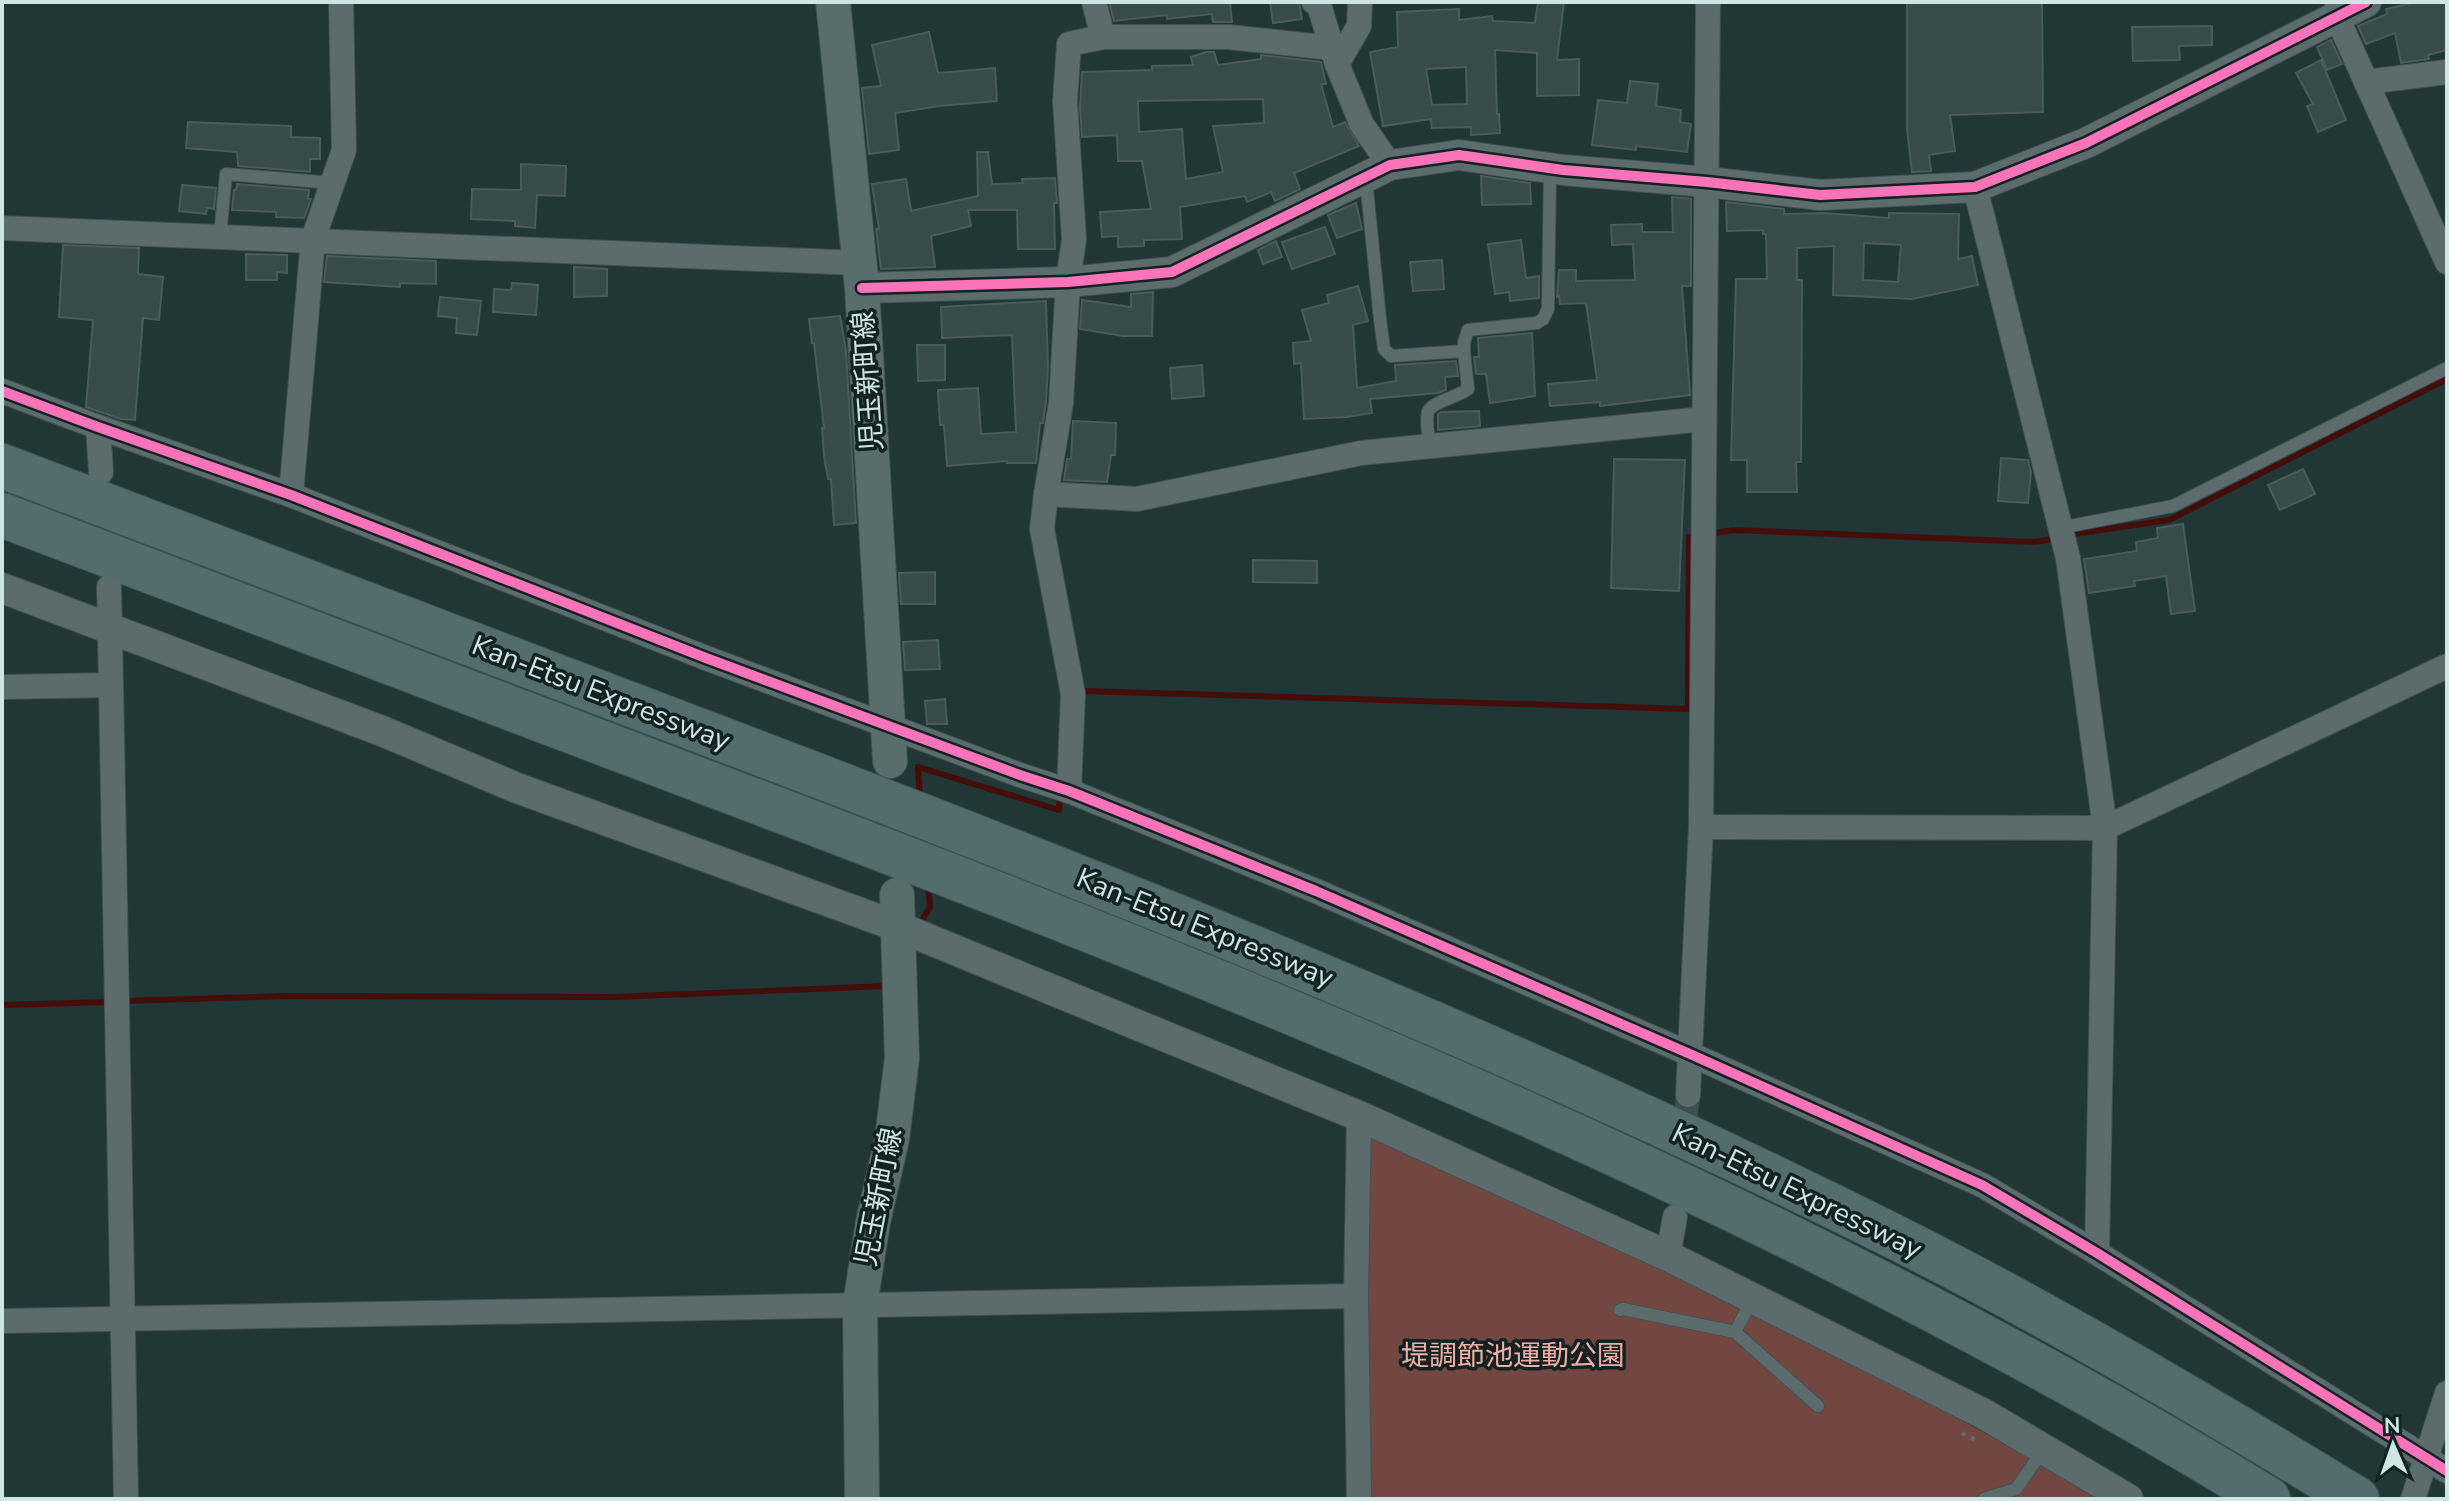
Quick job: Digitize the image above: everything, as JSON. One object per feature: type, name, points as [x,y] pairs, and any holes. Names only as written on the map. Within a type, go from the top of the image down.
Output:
[{"type":"highway","name":"Kan-Etsu Expressway","points":[[2,466],[1029,856],[1231,937],[1504,1053],[1764,1174],[2027,1306],[2186,1395],[2357,1499]]},
{"type":"highway","name":"Kan-Etsu Expressway","points":[[2,515],[1013,900],[1446,1078],[1620,1156],[1882,1282],[2167,1437],[2268,1499]]},
{"type":"main road","name":"児玉新町線","points":[[833,2],[861,275],[890,761]]},
{"type":"main road","name":"児玉新町線","points":[[862,1499],[860,1305],[873,1222],[892,1139],[902,1058],[898,911]]},
{"type":"street","points":[[291,495],[313,239],[344,150],[341,2]]},
{"type":"street","points":[[1094,2],[1103,37]]},
{"type":"street","points":[[1314,2],[1319,5],[1334,56],[1378,171]]},
{"type":"street","points":[[1334,56],[1359,26],[1360,2]]},
{"type":"street","points":[[1688,1095],[1701,827],[1708,2]]},
{"type":"street","points":[[2,228],[313,239],[639,256],[861,275],[1068,282],[1172,272],[1378,171],[1459,155],[1550,168],[1820,195],[1975,187],[2086,143],[2337,9],[2366,2]]},
{"type":"street","points":[[2337,9],[2366,82],[2447,262]]},
{"type":"street","points":[[1069,791],[1073,694],[1042,529],[1061,403],[1068,282],[1074,239],[1065,101],[1069,44],[1103,37],[1229,37],[1334,56]]},
{"type":"street","points":[[2366,82],[2447,72]]},
{"type":"street","points":[[1975,187],[2070,572],[2105,828],[2097,1253]]},
{"type":"street","points":[[2,391],[291,495],[706,658],[1069,791],[1316,891],[1690,1054],[1982,1185],[2447,1471]]},
{"type":"street","points":[[1046,494],[1137,499],[1361,453],[1704,419]]},
{"type":"street","points":[[98,427],[101,472]]},
{"type":"street","points":[[109,587],[126,1499]]},
{"type":"street","points":[[2,588],[382,731],[517,788],[898,911],[1668,1256],[1984,1414],[2128,1499]]},
{"type":"street","points":[[1701,827],[2105,828],[2447,666]]},
{"type":"street","points":[[2,687],[111,685]]},
{"type":"street","points":[[1359,1116],[1356,1296],[1359,1499]]},
{"type":"street","points":[[1668,1256],[1675,1217]]},
{"type":"street","points":[[2,1321],[1356,1296]]},
{"type":"street","points":[[2413,1499],[2447,1393]]},
{"type":"lane","points":[[1430,446],[1427,413],[1432,405],[1459,396],[1468,389],[1464,342],[1468,330],[1537,323],[1548,309],[1550,168]]},
{"type":"lane","points":[[1378,171],[1384,349],[1391,356],[1464,351]]},
{"type":"lane","points":[[220,236],[226,174],[333,183]]},
{"type":"lane","points":[[2060,528],[2173,506],[2447,368]]},
{"type":"lane","points":[[1735,1332],[1753,1298]]},
{"type":"lane","points":[[1620,1310],[1735,1332],[1818,1406]]},
{"type":"lane","points":[[1984,1499],[2016,1489],[2044,1449]]},
{"type":"green space","name":"堤調節池運動公園","points":[[1367,1128],[1831,1352],[2102,1499],[1370,1499]]},
{"type":"building","points":[[1109,2],[1230,2],[1232,22],[1213,22],[1212,14],[1114,21]]},
{"type":"building","points":[[1270,2],[1299,2],[1302,19],[1273,23]]},
{"type":"building","points":[[1538,2],[1564,2],[1557,60],[1579,59],[1579,95],[1537,96],[1537,53],[1495,50],[1500,133],[1471,135],[1471,127],[1432,128],[1431,119],[1383,126],[1370,52],[1398,47],[1397,12],[1459,9],[1459,20],[1492,16],[1493,21],[1535,23]],"holes":[[[1466,67],[1467,104],[1432,105],[1426,69]]]},
{"type":"building","points":[[1907,2],[2042,2],[2043,112],[1950,115],[1955,151],[1929,155],[1931,171],[1912,172],[1907,130]]},
{"type":"building","points":[[2416,2],[2447,2],[2447,50],[2428,55],[2429,59],[2401,63],[2395,33],[2366,44],[2358,26],[2387,14],[2386,9]]},
{"type":"building","points":[[2212,26],[2212,45],[2179,46],[2180,60],[2133,61],[2132,27]]},
{"type":"building","points":[[929,32],[938,73],[995,68],[997,101],[895,113],[899,150],[869,154],[862,88],[881,86],[872,45]]},
{"type":"building","points":[[2331,40],[2342,64],[2327,70],[2317,47]]},
{"type":"building","points":[[1214,52],[1218,65],[1261,59],[1261,55],[1321,62],[1326,84],[1321,84],[1333,127],[1345,122],[1359,146],[1294,173],[1300,189],[1275,201],[1271,192],[1247,202],[1245,196],[1180,207],[1182,239],[1144,240],[1144,246],[1118,247],[1118,236],[1102,237],[1100,212],[1151,209],[1142,161],[1118,161],[1117,135],[1082,137],[1082,72],[1152,70],[1152,66],[1193,65],[1191,57]],"holes":[[[1263,99],[1264,123],[1213,126],[1223,172],[1186,179],[1182,129],[1139,132],[1138,101]]]},
{"type":"building","points":[[2321,60],[2346,120],[2318,132],[2307,106],[2313,104],[2296,73]]},
{"type":"building","points":[[1630,81],[1658,84],[1656,106],[1681,110],[1680,122],[1691,124],[1687,152],[1592,145],[1598,100],[1627,103]]},
{"type":"building","points":[[188,122],[291,126],[291,137],[320,138],[320,159],[310,159],[310,172],[238,166],[237,152],[186,148]]},
{"type":"building","points":[[977,152],[988,152],[992,184],[1055,178],[1055,249],[1018,249],[1017,210],[968,210],[971,226],[931,236],[935,267],[881,269],[872,184],[906,179],[911,211],[978,196]]},
{"type":"building","points":[[521,164],[566,166],[565,196],[537,195],[535,228],[515,226],[515,221],[471,219],[472,189],[521,190]]},
{"type":"building","points":[[1481,176],[1530,183],[1531,204],[1482,205]]},
{"type":"building","points":[[237,184],[309,190],[308,199],[311,199],[304,218],[276,217],[276,212],[232,210]]},
{"type":"building","points":[[182,185],[216,188],[214,209],[207,208],[206,214],[179,211]]},
{"type":"building","points":[[1672,197],[1691,199],[1691,286],[1682,286],[1690,395],[1600,406],[1600,402],[1550,406],[1548,384],[1597,380],[1586,303],[1560,304],[1557,297],[1559,270],[1576,270],[1576,281],[1635,280],[1633,244],[1612,245],[1611,225],[1642,224],[1642,232],[1673,232]]},
{"type":"building","points":[[1726,202],[1784,209],[1784,214],[1824,213],[1889,218],[1889,213],[1959,214],[1958,259],[1972,256],[1978,285],[1912,299],[1833,295],[1834,246],[1797,248],[1797,280],[1802,280],[1801,462],[1796,462],[1797,492],[1747,492],[1747,460],[1731,460],[1736,279],[1767,279],[1766,234],[1763,230],[1727,231]],"holes":[[[1864,243],[1901,245],[1898,282],[1863,280]]]},
{"type":"building","points":[[1356,203],[1362,229],[1337,238],[1328,215]]},
{"type":"building","points":[[1325,227],[1335,254],[1292,269],[1282,242]]},
{"type":"building","points":[[1521,240],[1526,278],[1539,276],[1539,298],[1510,301],[1509,292],[1495,294],[1488,244]]},
{"type":"building","points":[[1276,241],[1282,257],[1263,264],[1258,250]]},
{"type":"building","points":[[63,245],[139,248],[138,274],[163,277],[159,320],[143,318],[135,420],[121,419],[86,407],[93,320],[59,317]]},
{"type":"building","points":[[246,254],[287,255],[287,273],[277,272],[277,280],[246,280]]},
{"type":"building","points":[[327,256],[436,261],[436,284],[400,283],[400,287],[324,282]]},
{"type":"building","points":[[1442,260],[1444,289],[1413,291],[1410,262]]},
{"type":"building","points":[[574,267],[607,269],[607,296],[574,297]]},
{"type":"building","points":[[512,283],[538,285],[536,315],[493,312],[494,289],[511,290]]},
{"type":"building","points":[[1358,286],[1368,321],[1353,325],[1357,388],[1396,381],[1395,365],[1456,361],[1458,376],[1445,377],[1446,390],[1438,393],[1370,399],[1372,413],[1304,419],[1301,363],[1294,364],[1293,343],[1311,341],[1302,310],[1329,303],[1327,295]]},
{"type":"building","points":[[1153,292],[1152,336],[1123,336],[1080,329],[1082,300],[1131,307],[1131,294]]},
{"type":"building","points":[[440,297],[481,301],[477,335],[456,333],[457,318],[438,316]]},
{"type":"building","points":[[1046,301],[1046,401],[1043,423],[1040,423],[1036,463],[1007,461],[947,466],[938,390],[978,388],[981,434],[1016,432],[1012,335],[942,338],[941,307]]},
{"type":"building","points":[[840,316],[846,351],[856,523],[834,525],[831,479],[828,479],[824,456],[824,428],[809,319]]},
{"type":"building","points":[[1532,333],[1535,396],[1490,403],[1486,374],[1476,374],[1474,357],[1479,357],[1478,338]]},
{"type":"building","points":[[917,345],[945,345],[945,380],[918,381]]},
{"type":"building","points":[[1202,365],[1204,396],[1172,399],[1170,368]]},
{"type":"building","points":[[1479,411],[1480,426],[1438,430],[1438,414],[1441,412]]},
{"type":"building","points":[[1073,421],[1116,423],[1115,455],[1111,455],[1107,482],[1064,480],[1067,459],[1071,459]]},
{"type":"building","points":[[2001,458],[2028,460],[2031,472],[2028,503],[1998,501]]},
{"type":"building","points":[[1614,459],[1685,460],[1679,591],[1611,588]]},
{"type":"building","points":[[2303,469],[2315,494],[2280,510],[2268,485]]},
{"type":"building","points":[[2183,524],[2195,611],[2171,614],[2166,576],[2134,581],[2135,586],[2089,593],[2084,559],[2137,551],[2136,542],[2158,538],[2157,528]]},
{"type":"building","points":[[1253,560],[1317,561],[1317,583],[1253,582]]},
{"type":"building","points":[[935,572],[935,604],[901,604],[899,573]]},
{"type":"building","points":[[938,640],[940,669],[905,670],[903,642]]},
{"type":"building","points":[[945,699],[947,724],[927,724],[925,701]]},
{"type":"waterway","points":[[2067,535],[2169,520],[2447,379]]},
{"type":"waterway","points":[[1708,534],[1733,530],[2036,542],[2056,538]]},
{"type":"waterway","points":[[1082,694],[1084,691],[1688,709],[1689,537],[1697,536]]},
{"type":"waterway","points":[[920,799],[918,767],[1059,810],[1060,793]]},
{"type":"waterway","points":[[920,924],[930,907],[928,886]]},
{"type":"waterway","points":[[122,1001],[288,996],[612,997],[889,984]]},
{"type":"waterway","points":[[2,1005],[110,1002]]},
{"type":"tunnel","points":[[1677,1192],[1688,1095]]},
{"type":"cycle path","points":[[862,288],[1068,282],[1172,272],[1390,165],[1459,155],[1563,170],[1820,195],[1975,187],[2086,143],[2366,2]]},
{"type":"cycle path","points":[[2,391],[291,495],[706,658],[1069,791],[1316,891],[1690,1054],[1982,1185],[2447,1471]]}]
